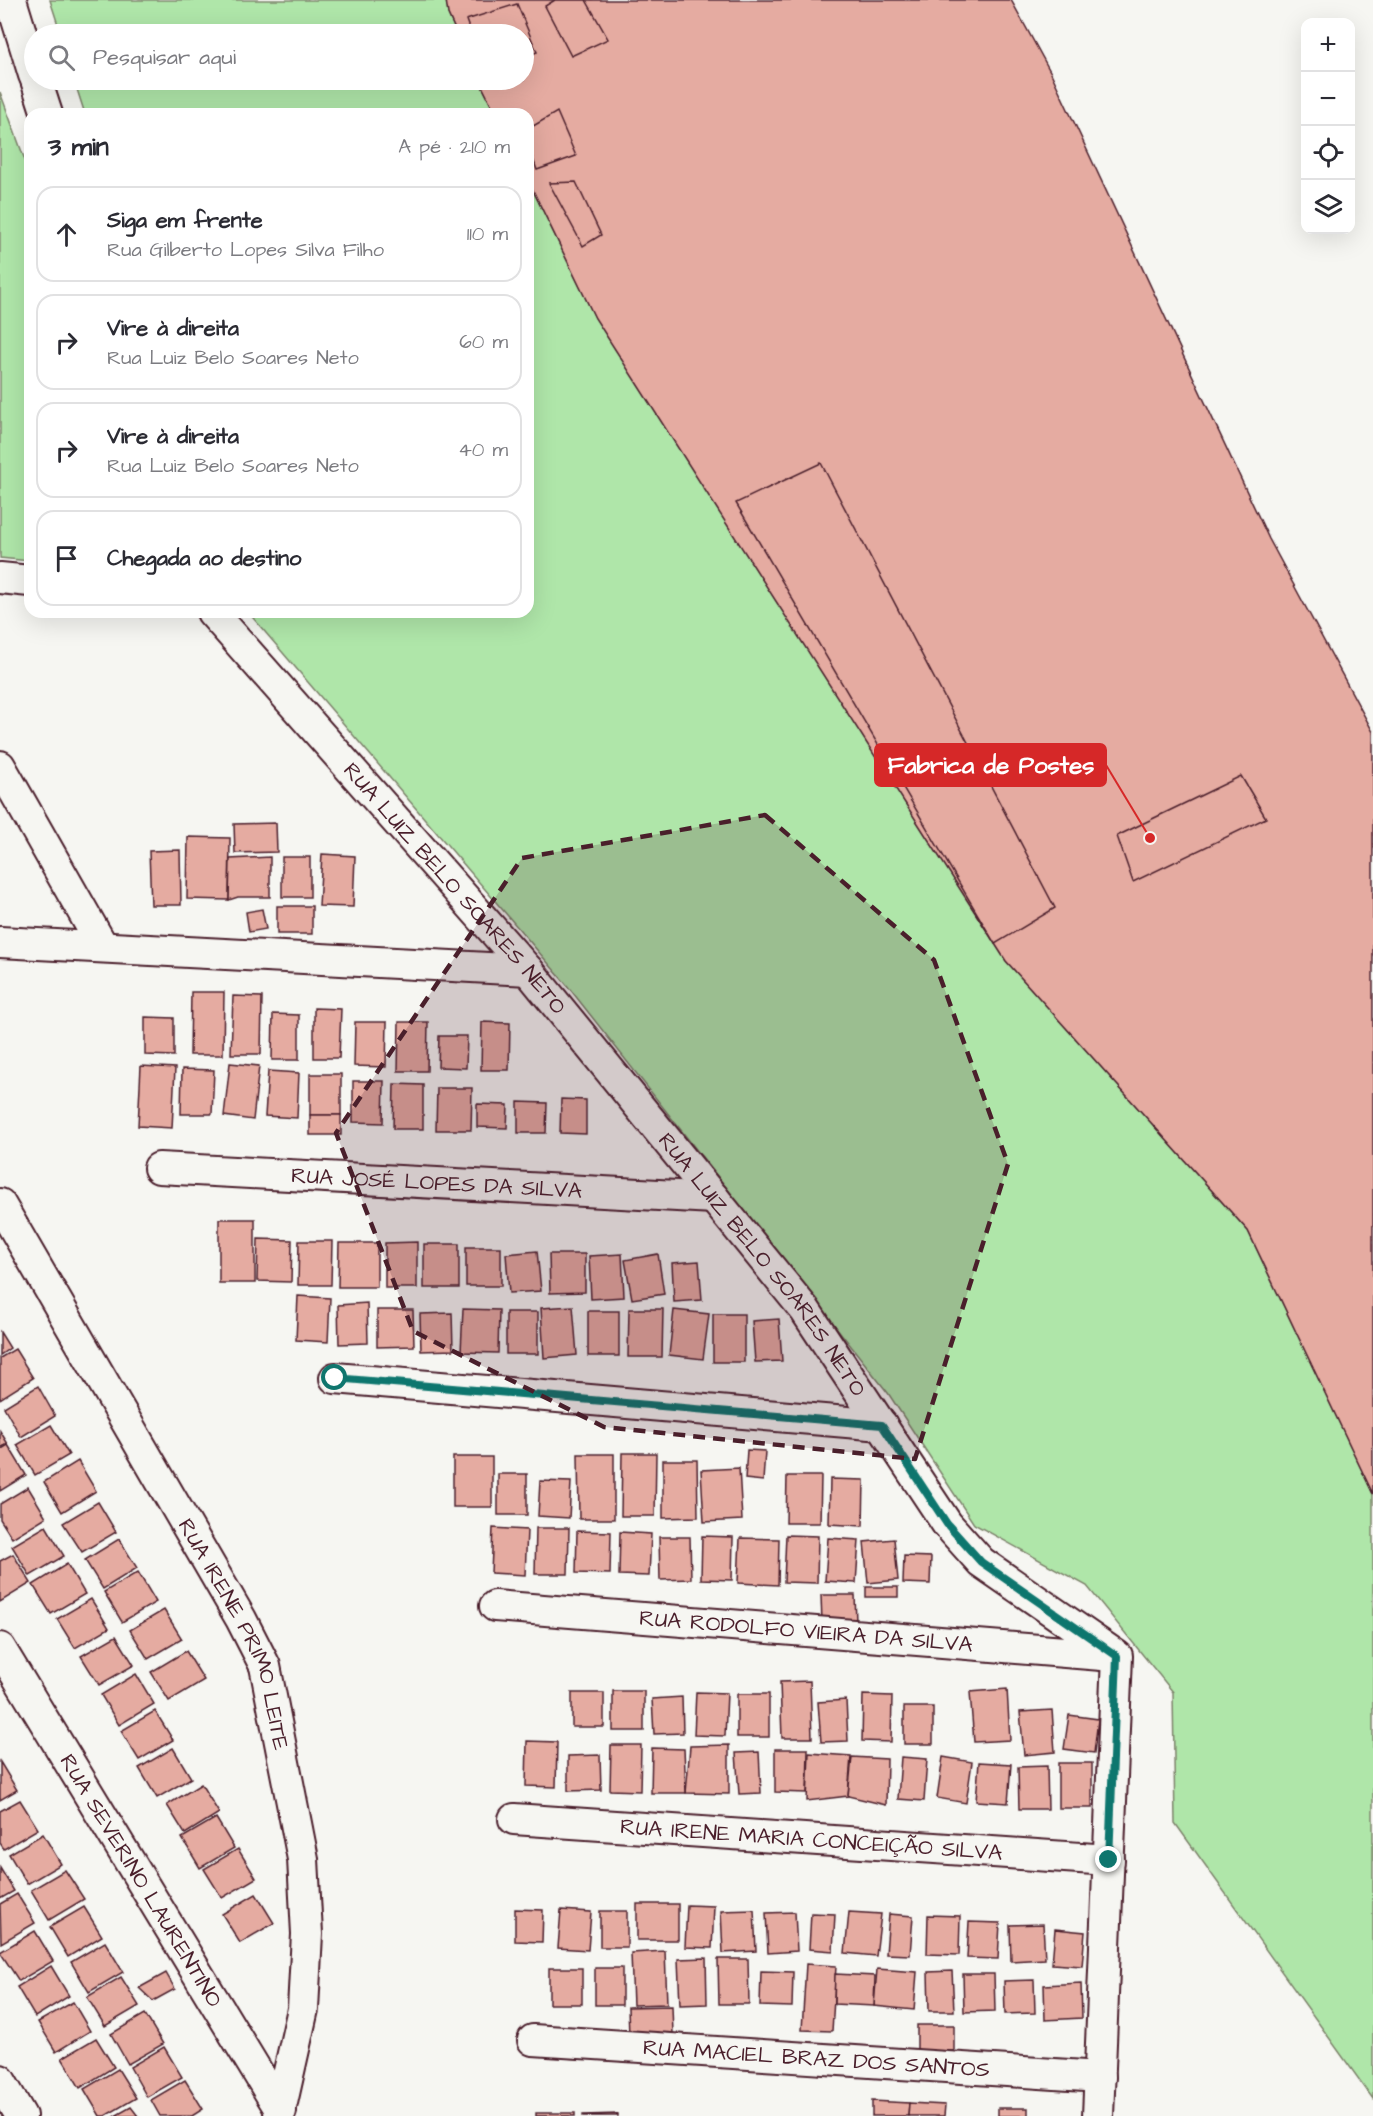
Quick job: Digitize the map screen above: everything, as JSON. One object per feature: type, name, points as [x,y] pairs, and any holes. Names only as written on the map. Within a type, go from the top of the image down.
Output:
[{"type":"street","points":[[11,0],[24,42]]},
{"type":"street","points":[[39,90],[45,108]]},
{"type":"street","points":[[0,578],[24,580]]},
{"type":"street","name":"RUA LUIZ BELO SOARES NETO","points":[[217,618],[528,970],[805,1310],[947,1524],[981,1562],[1117,1656]]},
{"type":"street","points":[[0,766],[103,947]]},
{"type":"street","points":[[0,942],[528,970]]},
{"type":"street","name":"RUA JOSÉ LOPES DA SILVA","points":[[159,1168],[714,1198]]},
{"type":"street","name":"RUA IRENE PRIMO LEITE","points":[[0,1204],[241,1619],[265,1666],[303,1859],[307,1934],[303,2009],[280,2114]]},
{"type":"street","points":[[335,1378],[882,1425]]},
{"type":"street","name":"RUA RODOLFO VIEIRA DA SILVA","points":[[495,1606],[1117,1656]]},
{"type":"street","name":"RUA SEVERINO LAURENTINO","points":[[0,1648],[280,2114]]},
{"type":"street","points":[[1098,2116],[1117,1656]]},
{"type":"street","name":"RUA IRENE MARIA CONCEIÇÃO SILVA","points":[[514,1819],[1109,1860]]},
{"type":"street","name":"RUA MACIEL BRAZ DOS SANTOS","points":[[533,2040],[1100,2077]]},
{"type":"street","points":[[0,2080],[21,2116]]},
{"type":"highlighted area","points":[[765,815],[934,960],[1008,1164],[915,1459],[604,1427],[413,1331],[336,1133],[522,858]]},
{"type":"green space","points":[[50,0],[446,0],[452,24],[58,24]]},
{"type":"green space","points":[[77,90],[484,90],[493,108],[83,108]]},
{"type":"green space","points":[[0,92],[24,158],[24,560],[0,558]]},
{"type":"green space","points":[[534,192],[595,318],[1006,961],[1248,1231],[1373,1494],[1373,2099],[1175,1823],[1173,1692],[1087,1586],[974,1524],[888,1393],[566,984],[253,618],[534,618]]},
{"type":"building","points":[[446,0],[1011,0],[1051,73],[1269,539],[1373,732],[1373,1494],[1248,1231],[1006,961],[595,318],[534,192],[534,108],[493,108],[484,90],[534,90],[534,24],[452,24]]},
{"type":"building","points":[[555,0],[586,0],[608,39],[571,56],[545,6]]},
{"type":"building","points":[[517,4],[525,24],[467,24],[466,20]]},
{"type":"building","points":[[557,112],[576,156],[537,170],[534,162],[534,125]]},
{"type":"building","points":[[576,182],[601,235],[583,246],[549,183]]},
{"type":"building","points":[[821,463],[1055,908],[995,944],[736,503]]},
{"type":"building","points":[[1241,776],[1266,818],[1133,882],[1117,836]]},
{"type":"building","points":[[276,823],[277,852],[235,853],[234,824]]},
{"type":"building","points":[[188,837],[230,838],[229,900],[187,899]]},
{"type":"building","points":[[180,850],[181,905],[151,905],[149,851]]},
{"type":"building","points":[[322,854],[355,856],[353,907],[319,906]]},
{"type":"building","points":[[270,857],[270,897],[238,897],[229,900],[230,859]]},
{"type":"building","points":[[282,857],[310,857],[310,897],[282,897]]},
{"type":"building","points":[[277,906],[312,906],[312,934],[277,934]]},
{"type":"building","points":[[262,909],[266,929],[249,932],[246,912]]},
{"type":"building","points":[[191,992],[224,992],[223,1055],[190,1055]]},
{"type":"building","points":[[233,996],[262,997],[261,1054],[231,1054]]},
{"type":"building","points":[[314,1008],[341,1009],[339,1058],[314,1058]]},
{"type":"building","points":[[273,1014],[299,1015],[299,1060],[272,1060]]},
{"type":"building","points":[[145,1017],[174,1018],[174,1056],[145,1055]]},
{"type":"building","points":[[355,1022],[387,1022],[386,1067],[354,1066]]},
{"type":"building","points":[[399,1022],[428,1022],[427,1071],[398,1071]]},
{"type":"building","points":[[482,1022],[510,1023],[509,1070],[481,1070]]},
{"type":"building","points":[[439,1036],[467,1036],[466,1068],[438,1067]]},
{"type":"building","points":[[230,1063],[259,1066],[253,1120],[224,1116]]},
{"type":"building","points":[[141,1066],[175,1068],[172,1128],[138,1126]]},
{"type":"building","points":[[182,1069],[214,1070],[212,1114],[181,1114]]},
{"type":"building","points":[[268,1071],[299,1073],[297,1118],[265,1116]]},
{"type":"building","points":[[310,1074],[341,1074],[341,1115],[310,1115]]},
{"type":"building","points":[[353,1081],[384,1081],[383,1123],[353,1122]]},
{"type":"building","points":[[394,1084],[423,1085],[423,1129],[393,1129]]},
{"type":"building","points":[[437,1088],[472,1088],[471,1130],[436,1130]]},
{"type":"building","points":[[561,1099],[586,1100],[586,1134],[560,1133]]},
{"type":"building","points":[[518,1102],[547,1103],[546,1133],[518,1133]]},
{"type":"building","points":[[477,1104],[508,1105],[507,1128],[477,1127]]},
{"type":"building","points":[[310,1115],[341,1115],[341,1135],[310,1135]]},
{"type":"building","points":[[219,1219],[255,1219],[255,1283],[219,1283]]},
{"type":"building","points":[[258,1239],[292,1240],[291,1282],[257,1281]]},
{"type":"building","points":[[299,1241],[332,1241],[331,1285],[298,1285]]},
{"type":"building","points":[[417,1242],[417,1288],[385,1288],[385,1243]]},
{"type":"building","points":[[339,1243],[377,1243],[377,1287],[338,1287]]},
{"type":"building","points":[[424,1244],[459,1244],[459,1288],[424,1288]]},
{"type":"building","points":[[466,1247],[501,1247],[501,1286],[466,1286]]},
{"type":"building","points":[[537,1251],[541,1291],[509,1293],[506,1254]]},
{"type":"building","points":[[549,1254],[585,1254],[585,1292],[550,1293]]},
{"type":"building","points":[[622,1254],[624,1297],[591,1299],[589,1256]]},
{"type":"building","points":[[658,1254],[664,1294],[632,1299],[625,1260]]},
{"type":"building","points":[[699,1261],[702,1300],[674,1302],[672,1263]]},
{"type":"building","points":[[298,1296],[330,1298],[328,1342],[296,1340]]},
{"type":"building","points":[[367,1303],[368,1343],[339,1344],[338,1305]]},
{"type":"building","points":[[573,1306],[577,1355],[544,1358],[541,1308]]},
{"type":"building","points":[[463,1309],[499,1310],[498,1353],[461,1352]]},
{"type":"building","points":[[629,1309],[663,1309],[662,1357],[628,1357]]},
{"type":"building","points":[[377,1310],[413,1310],[414,1346],[377,1347]]},
{"type":"building","points":[[674,1310],[709,1314],[703,1359],[669,1355]]},
{"type":"building","points":[[588,1311],[619,1311],[619,1356],[588,1356]]},
{"type":"building","points":[[506,1312],[538,1312],[538,1354],[506,1354]]},
{"type":"building","points":[[452,1313],[453,1350],[421,1351],[420,1314]]},
{"type":"building","points":[[713,1314],[744,1314],[744,1362],[713,1362]]},
{"type":"building","points":[[779,1319],[782,1361],[755,1362],[752,1321]]},
{"type":"building","points":[[0,1332],[10,1348],[0,1355]]},
{"type":"building","points":[[15,1349],[33,1378],[0,1399],[0,1358]]},
{"type":"building","points":[[38,1386],[55,1416],[21,1437],[4,1407]]},
{"type":"building","points":[[51,1425],[69,1455],[35,1475],[17,1445]]},
{"type":"building","points":[[0,1431],[8,1444],[0,1448]]},
{"type":"building","points":[[8,1445],[26,1475],[0,1491],[0,1450]]},
{"type":"building","points":[[747,1450],[765,1451],[763,1481],[745,1479]]},
{"type":"building","points":[[622,1453],[656,1453],[655,1516],[621,1516]]},
{"type":"building","points":[[578,1454],[614,1454],[614,1519],[579,1519]]},
{"type":"building","points":[[453,1457],[492,1457],[492,1507],[453,1507]]},
{"type":"building","points":[[663,1460],[697,1460],[698,1517],[663,1518]]},
{"type":"building","points":[[78,1461],[96,1491],[62,1512],[44,1482]]},
{"type":"building","points":[[739,1468],[742,1520],[704,1522],[701,1470]]},
{"type":"building","points":[[498,1474],[527,1474],[527,1515],[498,1515]]},
{"type":"building","points":[[787,1476],[821,1476],[820,1523],[786,1523]]},
{"type":"building","points":[[830,1479],[864,1480],[863,1526],[829,1524]]},
{"type":"building","points":[[540,1481],[571,1482],[569,1518],[538,1516]]},
{"type":"building","points":[[28,1487],[46,1517],[12,1538],[0,1519],[0,1504]]},
{"type":"building","points":[[98,1502],[116,1532],[82,1552],[63,1523]]},
{"type":"building","points":[[46,1526],[64,1556],[30,1576],[12,1546]]},
{"type":"building","points":[[493,1528],[527,1530],[525,1575],[491,1573]]},
{"type":"building","points":[[536,1528],[569,1528],[568,1574],[535,1574]]},
{"type":"building","points":[[577,1531],[611,1532],[610,1574],[576,1573]]},
{"type":"building","points":[[620,1532],[651,1534],[649,1576],[619,1575]]},
{"type":"building","points":[[786,1535],[818,1536],[817,1583],[784,1582]]},
{"type":"building","points":[[702,1536],[733,1537],[732,1580],[701,1579]]},
{"type":"building","points":[[659,1537],[690,1537],[691,1579],[660,1580]]},
{"type":"building","points":[[740,1538],[779,1539],[778,1585],[738,1583]]},
{"type":"building","points":[[828,1538],[859,1540],[856,1583],[825,1581]]},
{"type":"building","points":[[119,1539],[137,1568],[103,1589],[85,1560]]},
{"type":"building","points":[[894,1539],[898,1580],[868,1583],[864,1542]]},
{"type":"building","points":[[13,1554],[31,1583],[0,1602],[0,1561]]},
{"type":"building","points":[[904,1556],[931,1557],[930,1584],[903,1583]]},
{"type":"building","points":[[67,1564],[85,1594],[51,1614],[33,1585]]},
{"type":"building","points":[[138,1572],[156,1602],[122,1622],[104,1592]]},
{"type":"building","points":[[866,1587],[898,1587],[898,1597],[866,1597]]},
{"type":"building","points":[[821,1595],[855,1595],[856,1622],[822,1622]]},
{"type":"building","points":[[91,1599],[109,1628],[75,1648],[57,1619]]},
{"type":"building","points":[[164,1610],[182,1639],[148,1659],[130,1630]]},
{"type":"building","points":[[116,1636],[134,1665],[99,1685],[81,1656]]},
{"type":"building","points":[[186,1651],[204,1680],[169,1701],[151,1672]]},
{"type":"building","points":[[136,1674],[154,1704],[119,1725],[101,1695]]},
{"type":"building","points":[[810,1681],[812,1738],[782,1738],[780,1682]]},
{"type":"building","points":[[1007,1689],[1010,1740],[974,1742],[970,1692]]},
{"type":"building","points":[[613,1691],[644,1691],[644,1731],[613,1731]]},
{"type":"building","points":[[696,1692],[727,1693],[725,1736],[694,1735]]},
{"type":"building","points":[[572,1693],[604,1693],[604,1727],[572,1727]]},
{"type":"building","points":[[737,1694],[769,1694],[769,1737],[737,1737]]},
{"type":"building","points":[[863,1695],[892,1696],[891,1742],[862,1741]]},
{"type":"building","points":[[682,1697],[683,1733],[654,1734],[652,1699]]},
{"type":"building","points":[[846,1700],[848,1741],[821,1742],[818,1702]]},
{"type":"building","points":[[904,1707],[933,1707],[933,1744],[904,1744]]},
{"type":"building","points":[[1052,1710],[1055,1752],[1024,1755],[1020,1712]]},
{"type":"building","points":[[155,1711],[173,1740],[139,1760],[121,1731]]},
{"type":"building","points":[[1069,1715],[1098,1719],[1094,1753],[1064,1749]]},
{"type":"building","points":[[527,1741],[557,1742],[556,1787],[526,1786]]},
{"type":"building","points":[[611,1745],[641,1745],[640,1791],[610,1790]]},
{"type":"building","points":[[729,1745],[729,1794],[686,1793],[690,1746]]},
{"type":"building","points":[[173,1748],[191,1778],[157,1798],[139,1768]]},
{"type":"building","points":[[652,1748],[684,1749],[686,1793],[651,1793]]},
{"type":"building","points":[[775,1749],[808,1749],[807,1793],[775,1792]]},
{"type":"building","points":[[759,1752],[761,1793],[739,1794],[736,1753]]},
{"type":"building","points":[[809,1753],[851,1756],[848,1796],[807,1801]]},
{"type":"building","points":[[600,1755],[601,1790],[568,1791],[568,1756]]},
{"type":"building","points":[[852,1757],[887,1759],[886,1805],[848,1796]]},
{"type":"building","points":[[901,1757],[927,1759],[924,1801],[898,1799]]},
{"type":"building","points":[[943,1757],[972,1762],[966,1803],[937,1798]]},
{"type":"building","points":[[0,1762],[17,1790],[0,1800]]},
{"type":"building","points":[[979,1762],[1011,1764],[1008,1803],[976,1801]]},
{"type":"building","points":[[1058,1763],[1092,1763],[1092,1808],[1058,1808]]},
{"type":"building","points":[[1047,1766],[1048,1809],[1019,1809],[1018,1767]]},
{"type":"building","points":[[201,1784],[219,1813],[185,1834],[167,1805]]},
{"type":"building","points":[[20,1800],[38,1829],[4,1849],[0,1843],[0,1811]]},
{"type":"building","points":[[216,1818],[234,1848],[200,1868],[182,1838]]},
{"type":"building","points":[[43,1834],[61,1864],[27,1884],[9,1854]]},
{"type":"building","points":[[238,1849],[256,1878],[222,1898],[204,1869]]},
{"type":"building","points":[[0,1868],[14,1891],[0,1899]]},
{"type":"building","points":[[65,1870],[84,1899],[49,1920],[31,1890]]},
{"type":"building","points":[[17,1894],[35,1923],[1,1943],[0,1904]]},
{"type":"building","points":[[256,1894],[274,1923],[240,1943],[222,1914]]},
{"type":"building","points":[[637,1904],[678,1904],[678,1940],[637,1940]]},
{"type":"building","points":[[687,1905],[714,1906],[712,1948],[685,1947]]},
{"type":"building","points":[[84,1907],[102,1936],[68,1957],[50,1927]]},
{"type":"building","points":[[515,1909],[543,1910],[542,1942],[515,1941]]},
{"type":"building","points":[[561,1910],[591,1912],[588,1950],[558,1948]]},
{"type":"building","points":[[754,1910],[756,1951],[723,1953],[721,1911]]},
{"type":"building","points":[[600,1911],[627,1911],[627,1947],[600,1947]]},
{"type":"building","points":[[795,1912],[797,1951],[768,1953],[766,1913]]},
{"type":"building","points":[[849,1912],[881,1914],[876,1956],[845,1953]]},
{"type":"building","points":[[811,1913],[835,1914],[833,1951],[809,1949]]},
{"type":"building","points":[[889,1914],[913,1916],[910,1955],[886,1954]]},
{"type":"building","points":[[928,1915],[960,1916],[959,1955],[927,1954]]},
{"type":"building","points":[[969,1922],[1000,1923],[998,1959],[967,1958]]},
{"type":"building","points":[[1043,1924],[1045,1959],[1011,1961],[1010,1925]]},
{"type":"building","points":[[1055,1929],[1085,1932],[1082,1966],[1052,1964]]},
{"type":"building","points":[[35,1931],[53,1961],[19,1981],[0,1952]]},
{"type":"building","points":[[105,1942],[123,1972],[89,1992],[71,1962]]},
{"type":"building","points":[[665,1951],[667,2004],[633,2005],[631,1953]]},
{"type":"building","points":[[706,1958],[707,2004],[680,2005],[678,1959]]},
{"type":"building","points":[[718,1959],[748,1959],[749,2004],[719,2004]]},
{"type":"building","points":[[806,1964],[836,1966],[832,2031],[802,2030]]},
{"type":"building","points":[[51,1966],[69,1996],[35,2017],[17,1987]]},
{"type":"building","points":[[549,1968],[582,1968],[582,2004],[549,2004]]},
{"type":"building","points":[[595,1968],[622,1968],[622,2005],[595,2005]]},
{"type":"building","points":[[877,1969],[917,1972],[914,2010],[874,2006]]},
{"type":"building","points":[[761,1971],[793,1972],[792,2007],[760,2006]]},
{"type":"building","points":[[952,1971],[954,2011],[929,2011],[928,1972]]},
{"type":"building","points":[[166,1973],[175,1989],[153,2001],[139,1988]]},
{"type":"building","points":[[835,1974],[875,1976],[874,2006],[834,2004]]},
{"type":"building","points":[[963,1974],[994,1974],[995,2011],[964,2012]]},
{"type":"building","points":[[121,1977],[139,2006],[105,2026],[87,1997]]},
{"type":"building","points":[[1034,1980],[1035,2013],[1005,2014],[1004,1981]]},
{"type":"building","points":[[1081,1983],[1082,2018],[1045,2020],[1044,1985]]},
{"type":"building","points":[[73,2002],[90,2031],[56,2052],[38,2022]]},
{"type":"building","points":[[672,2006],[673,2034],[629,2036],[628,2007]]},
{"type":"building","points":[[145,2014],[163,2044],[128,2064],[111,2034]]},
{"type":"building","points":[[917,2025],[954,2025],[954,2051],[917,2051]]},
{"type":"building","points":[[96,2038],[114,2067],[80,2088],[62,2058]]},
{"type":"building","points":[[164,2047],[182,2077],[147,2097],[130,2067]]},
{"type":"building","points":[[118,2069],[136,2098],[105,2116],[100,2116],[84,2089]]},
{"type":"building","points":[[185,2080],[203,2109],[192,2116],[160,2116],[151,2100]]},
{"type":"building","points":[[872,2101],[909,2103],[908,2116],[872,2116]]},
{"type":"building","points":[[909,2103],[945,2105],[944,2116],[908,2116]]},
{"type":"building","points":[[131,2107],[138,2116],[115,2116]]},
{"type":"building","points":[[998,2108],[1028,2108],[1028,2116],[998,2116]]},
{"type":"building","points":[[536,2113],[575,2113],[575,2116],[536,2116]]},
{"type":"building","points":[[618,2114],[618,2116],[583,2116],[583,2115]]},
{"type":"place","name":"Fabrica de Postes","points":[[1150,838]]},
{"type":"route","points":[[335,1378],[882,1425],[947,1524],[981,1562],[1117,1656],[1109,1860]]}]
